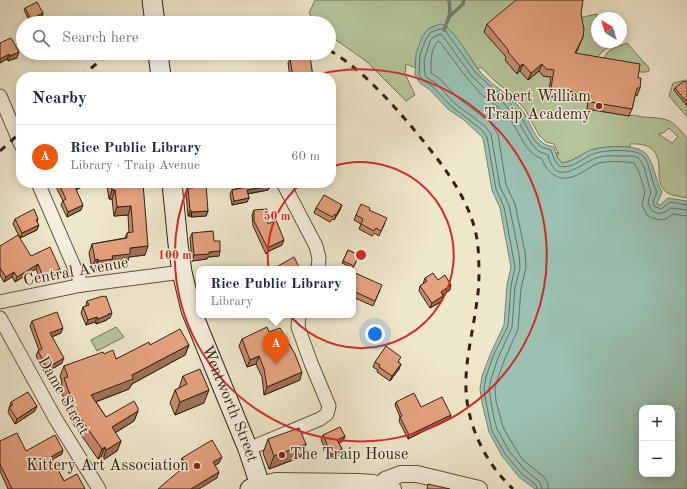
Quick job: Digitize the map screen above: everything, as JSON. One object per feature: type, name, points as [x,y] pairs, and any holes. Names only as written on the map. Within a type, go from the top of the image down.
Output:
[{"type":"main road","points":[[152,0],[154,16]]},
{"type":"main road","points":[[159,60],[160,72]]},
{"type":"main road","name":"Wentworth Street","points":[[172,188],[182,272],[191,310],[248,449],[257,488]]},
{"type":"street","points":[[0,96],[16,133]]},
{"type":"street","points":[[40,188],[82,285]]},
{"type":"street","points":[[286,188],[316,246],[319,258],[318,266]]},
{"type":"street","name":"Central Avenue","points":[[0,302],[82,285],[182,272]]},
{"type":"street","name":"Dame Street","points":[[0,318],[55,418],[99,489]]},
{"type":"street","points":[[248,449],[320,419],[328,412],[328,403],[298,327],[300,318]]},
{"type":"street","points":[[384,486],[400,474],[417,474],[480,489]]},
{"type":"street","points":[[257,488],[276,481],[384,486],[400,478],[428,484]]},
{"type":"shaded area","points":[[315,0],[516,0],[485,32],[507,58],[505,60],[517,74],[520,71],[528,80],[539,71],[543,76],[551,77],[588,102],[587,109],[629,116],[635,115],[659,118],[673,123],[687,138],[687,198],[672,195],[664,190],[661,185],[657,157],[655,152],[648,146],[630,144],[630,147],[598,148],[570,161],[562,163],[557,157],[557,152],[559,154],[554,144],[546,142],[539,135],[525,109],[508,91],[496,82],[481,67],[478,69],[456,37],[447,27],[443,25],[437,25],[428,29],[415,62],[416,68],[406,64],[405,74],[415,95],[406,101],[366,61],[336,40],[336,16],[311,16],[309,13]],"holes":[[[669,128],[678,137],[672,143],[658,134],[663,133]]]},
{"type":"shaded area","points":[[591,15],[591,48],[607,48],[597,57],[574,55],[580,42],[581,33],[579,18]]},
{"type":"shaded area","points":[[627,43],[649,68],[649,71],[634,71],[604,60],[609,51],[614,48],[627,48]]},
{"type":"shaded area","points":[[687,80],[687,117],[669,96],[673,83]]},
{"type":"shaded area","points":[[116,327],[124,337],[97,351],[91,340]]},
{"type":"water","points":[[440,24],[450,30],[482,74],[521,109],[539,140],[554,147],[557,157],[562,163],[571,161],[590,150],[600,148],[631,147],[638,149],[643,151],[650,159],[662,192],[657,204],[660,205],[668,198],[687,201],[687,489],[535,489],[519,477],[502,456],[489,432],[480,389],[482,376],[504,325],[507,285],[511,267],[500,208],[492,190],[483,138],[464,120],[448,109],[430,90],[420,83],[415,75],[416,53],[422,37],[428,29]]},
{"type":"building","points":[[516,0],[583,0],[581,14],[584,29],[583,37],[575,53],[640,64],[638,78],[641,78],[640,88],[637,88],[632,109],[590,102],[591,95],[551,88],[554,70],[546,69],[542,64],[531,73],[523,64],[520,66],[487,24]]},
{"type":"building","points":[[37,2],[43,13],[37,16],[29,16],[25,8]]},
{"type":"building","points":[[11,38],[16,47],[16,53],[10,56],[9,54],[0,59],[0,43]]},
{"type":"building","points":[[290,60],[311,60],[312,72],[292,72]]},
{"type":"building","points":[[684,81],[687,84],[687,102],[675,88]]},
{"type":"building","points":[[60,188],[75,188],[83,205],[68,212],[63,201],[66,199]]},
{"type":"building","points":[[112,188],[143,188],[148,246],[130,248],[130,254],[112,256],[113,259],[98,261],[98,259],[95,260],[92,244],[127,238],[127,233],[133,232],[131,206],[117,207],[115,190],[112,190]]},
{"type":"building","points":[[188,188],[206,188],[208,211],[190,211]]},
{"type":"building","points":[[242,188],[258,188],[247,190],[249,198],[234,201],[232,190]]},
{"type":"building","points":[[324,195],[342,205],[336,215],[335,214],[332,217],[316,208]]},
{"type":"building","points":[[361,204],[370,208],[369,210],[387,218],[381,231],[376,228],[374,231],[361,224],[363,219],[356,215]]},
{"type":"building","points":[[34,209],[38,219],[36,220],[39,225],[22,233],[15,219]]},
{"type":"building","points":[[267,209],[268,224],[276,220],[284,240],[269,247],[268,249],[254,221],[254,210]]},
{"type":"building","points":[[213,231],[214,241],[220,241],[220,251],[209,252],[209,254],[194,255],[192,233]]},
{"type":"building","points":[[18,235],[31,256],[50,247],[60,269],[43,277],[38,264],[17,277],[14,272],[6,277],[0,268],[0,246]]},
{"type":"building","points":[[348,250],[359,255],[354,266],[343,261]]},
{"type":"building","points":[[294,257],[298,266],[278,266]]},
{"type":"building","points":[[356,273],[382,285],[375,301],[356,292]]},
{"type":"building","points":[[433,273],[438,280],[445,275],[451,285],[441,292],[443,296],[432,303],[420,286],[427,281],[425,278]]},
{"type":"building","points":[[106,296],[112,313],[98,319],[97,317],[88,320],[83,307],[89,305],[87,301]]},
{"type":"building","points":[[57,312],[63,328],[50,333],[64,358],[47,368],[38,351],[42,349],[32,321]]},
{"type":"building","points":[[267,327],[269,332],[280,328],[295,354],[302,372],[267,387],[264,369],[259,356],[250,360],[242,339]]},
{"type":"building","points":[[180,329],[189,345],[132,375],[133,379],[91,395],[106,417],[134,401],[138,408],[138,411],[112,427],[121,441],[106,450],[105,447],[102,449],[76,412],[64,378],[68,377],[64,366],[103,352],[104,354],[113,350],[116,359],[149,342],[150,345]]},
{"type":"building","points":[[386,346],[401,357],[398,362],[401,364],[392,376],[379,367],[380,365],[375,362]]},
{"type":"building","points":[[200,369],[209,390],[180,402],[175,390],[187,384],[183,376]]},
{"type":"building","points":[[28,392],[37,406],[17,419],[9,407],[13,405],[11,402]]},
{"type":"building","points":[[414,393],[421,407],[442,397],[451,415],[409,435],[400,417],[402,416],[396,402]]},
{"type":"building","points":[[340,427],[345,436],[337,440],[342,449],[331,454],[323,435]]},
{"type":"building","points":[[299,428],[306,444],[274,456],[268,439]]},
{"type":"building","points":[[17,433],[26,451],[55,435],[63,450],[51,457],[64,481],[77,474],[85,489],[12,489],[0,464],[0,441]]},
{"type":"building","points":[[212,440],[222,457],[213,462],[219,472],[191,489],[158,489],[186,465],[182,458]]},
{"type":"building","points":[[428,484],[450,489],[427,489]]},
{"type":"waterway","points":[[444,30],[449,17],[449,0]]},
{"type":"waterway","points":[[449,17],[463,4],[464,0]]},
{"type":"railway","points":[[336,55],[363,75],[411,126],[443,167],[462,197],[469,213],[475,229],[478,246],[479,273],[476,310],[469,349],[466,378],[468,409],[472,424],[484,452],[502,478],[513,489]]},
{"type":"railway","points":[[86,72],[101,60]]},
{"type":"railway","points":[[0,151],[16,137]]},
{"type":"place","name":"Robert William Traip Academy","points":[[599,106]]},
{"type":"place","name":"Rice Public Library","points":[[276,364]]},
{"type":"place","name":"The Traip House","points":[[282,455]]},
{"type":"place","name":"Kittery Art Association","points":[[197,466]]}]
